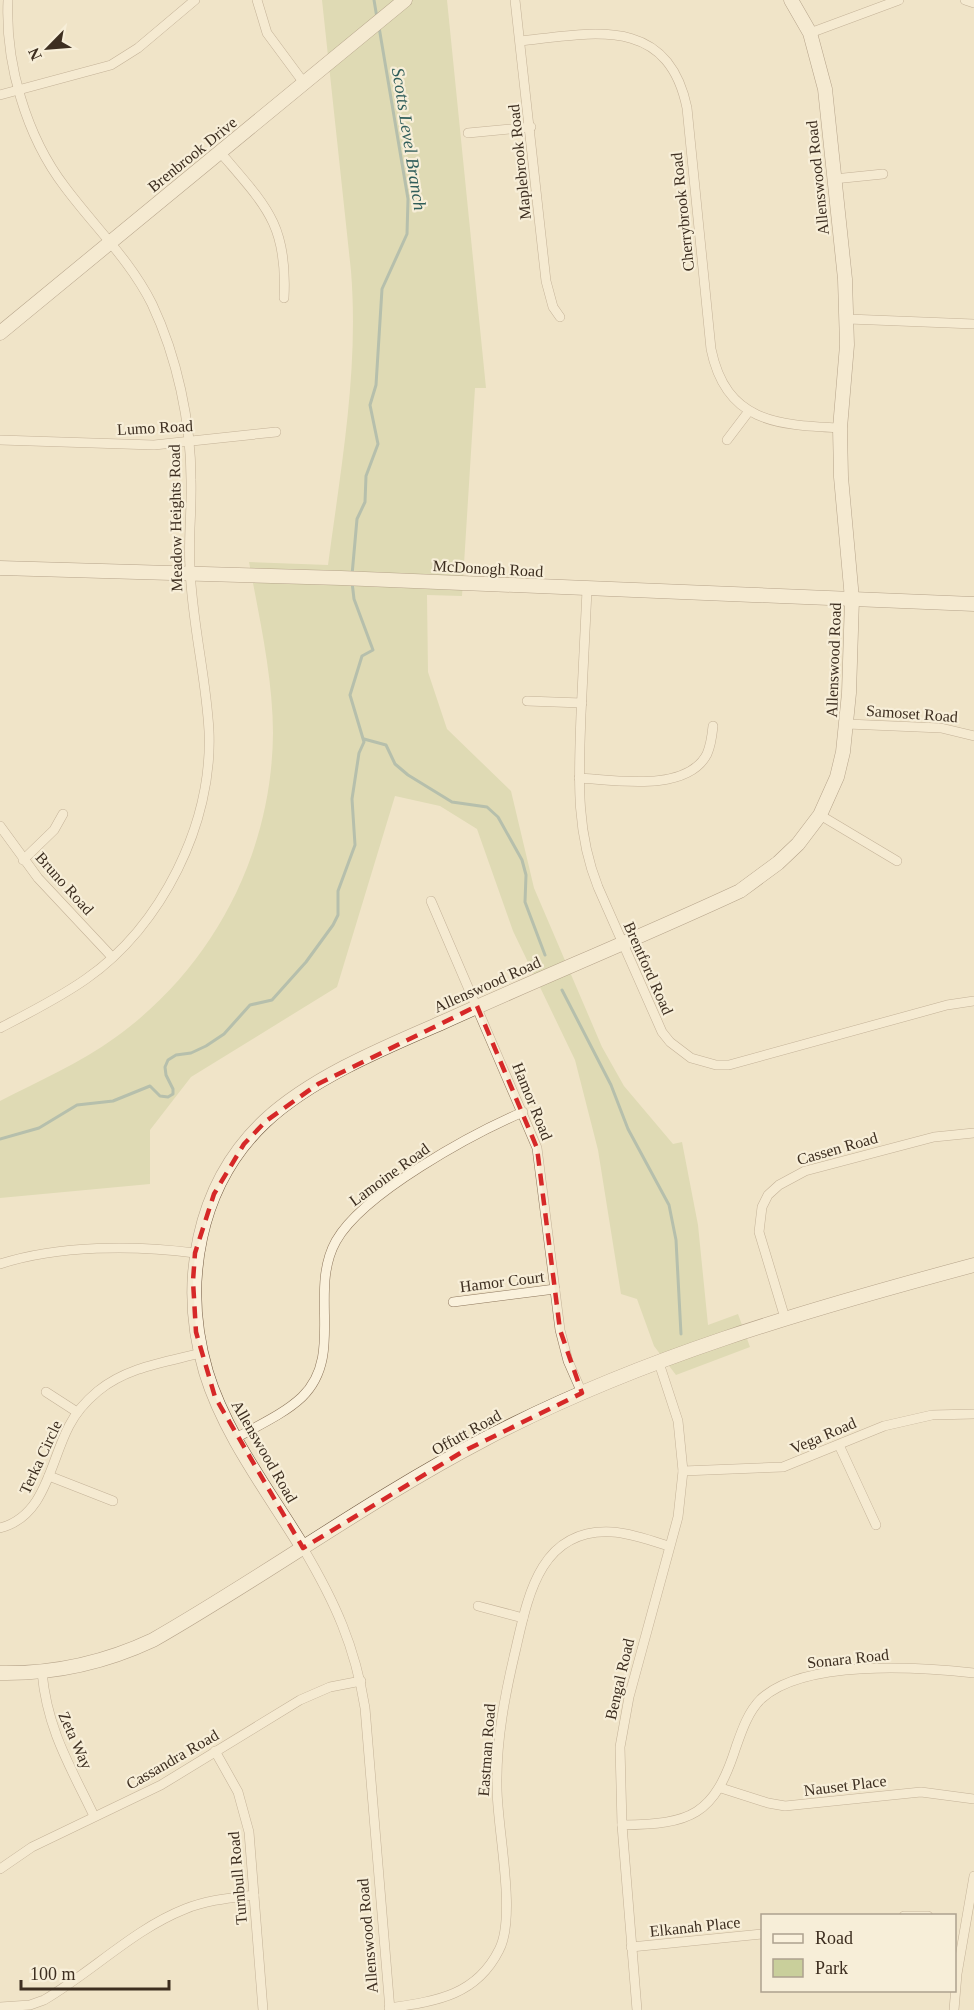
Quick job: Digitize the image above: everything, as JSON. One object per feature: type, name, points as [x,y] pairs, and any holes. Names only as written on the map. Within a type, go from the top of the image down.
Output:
[{"type":"street","name":"Meadow Heights Road","points":[[0,1028],[79,984],[112,957],[141,926],[162,896],[192,836],[203,793],[209,734],[190,574],[189,442],[178,387],[161,327],[143,288],[111,242],[50,165],[33,130],[11,56],[8,0]]},
{"type":"street","points":[[0,95],[97,69],[123,59],[195,0]]},
{"type":"street","points":[[257,0],[267,33],[304,84]]},
{"type":"street","name":"Brenbrook Drive","points":[[0,333],[405,0]]},
{"type":"street","name":"Maplebrook Road","points":[[515,0],[531,128],[546,281],[553,307],[560,317]]},
{"type":"street","name":"Allenswood Road","points":[[390,2009],[361,1681],[338,1610],[236,1438],[215,1397],[201,1353],[194,1309],[195,1253],[214,1194],[244,1144],[266,1121],[318,1083],[401,1040],[710,905],[760,878],[798,844],[820,815],[837,777],[847,724],[852,599],[841,477],[840,428],[848,319],[825,88],[810,33],[791,0]]},
{"type":"street","points":[[810,33],[899,0]]},
{"type":"street","points":[[965,0],[974,3]]},
{"type":"street","name":"Cherrybrook Road","points":[[521,41],[596,33],[621,35],[645,43],[659,52],[678,77],[687,108],[714,366],[727,392],[749,411],[777,423],[840,428]]},
{"type":"street","points":[[468,133],[531,128]]},
{"type":"street","points":[[220,152],[261,200],[279,232],[285,269],[284,298]]},
{"type":"street","points":[[834,179],[883,174]]},
{"type":"street","points":[[848,319],[974,324]]},
{"type":"street","points":[[727,440],[749,411]]},
{"type":"street","name":"Lumo Road","points":[[0,440],[135,445],[189,442],[276,432]]},
{"type":"street","name":"McDonogh Road","points":[[0,568],[341,578],[587,590],[974,604]]},
{"type":"street","name":"Brentford Road","points":[[587,590],[578,804],[584,846],[621,943],[654,1018],[670,1042],[691,1058],[716,1065],[741,1062],[947,1005],[974,1002]]},
{"type":"street","points":[[527,701],[582,704]]},
{"type":"street","name":"Samoset Road","points":[[847,724],[941,728],[974,735]]},
{"type":"street","points":[[579,778],[652,782],[677,777],[689,771],[706,756],[713,726]]},
{"type":"street","points":[[23,860],[54,830],[63,814]]},
{"type":"street","points":[[820,815],[897,861]]},
{"type":"street","name":"Bruno Road","points":[[0,826],[23,860],[112,957]]},
{"type":"street","name":"Hamor Road","points":[[431,901],[537,1148],[563,1346],[582,1393]]},
{"type":"street","name":"Lamoine Road","points":[[236,1438],[292,1405],[311,1386],[318,1374],[324,1347],[322,1301],[324,1279],[332,1250],[347,1225],[374,1200],[465,1139],[523,1112]]},
{"type":"street","name":"Cassen Road","points":[[785,1318],[759,1232],[762,1206],[768,1195],[779,1185],[805,1171],[934,1137],[974,1133]]},
{"type":"street","points":[[0,1264],[46,1254],[133,1248],[195,1253]]},
{"type":"street","name":"Offutt Road","points":[[0,1673],[42,1672],[102,1660],[145,1644],[462,1452],[582,1393],[658,1363],[785,1318],[974,1265]]},
{"type":"street","name":"Hamor Court","points":[[453,1302],[555,1289]]},
{"type":"street","name":"Terka Circle","points":[[0,1528],[20,1519],[30,1510],[49,1476],[77,1412],[99,1390],[126,1373],[201,1353]]},
{"type":"street","name":"Bengal Road","points":[[637,2010],[621,1825],[619,1770],[624,1723],[678,1517],[683,1471],[678,1421],[658,1363]]},
{"type":"street","points":[[46,1392],[77,1412]]},
{"type":"street","name":"Vega Road","points":[[683,1471],[783,1467],[862,1434],[909,1420],[932,1415],[974,1414]]},
{"type":"street","points":[[838,1445],[876,1525]]},
{"type":"street","points":[[49,1476],[113,1501]]},
{"type":"street","name":"Eastman Road","points":[[390,2009],[437,2000],[467,1988],[480,1978],[501,1948],[506,1910],[496,1788],[500,1727],[523,1618],[540,1569],[550,1556],[577,1539],[610,1532],[628,1534],[669,1546]]},
{"type":"street","points":[[478,1606],[523,1618]]},
{"type":"street","name":"Sonara Road","points":[[621,1825],[657,1824],[688,1816],[711,1800],[721,1788],[750,1713],[760,1700],[785,1683],[818,1675],[872,1669],[937,1669],[974,1673]]},
{"type":"street","name":"Zeta Way","points":[[42,1672],[44,1699],[53,1729],[94,1816]]},
{"type":"street","name":"Cassandra Road","points":[[0,1869],[32,1847],[161,1785],[315,1692],[361,1681]]},
{"type":"street","name":"Turnbull Road","points":[[215,1751],[229,1773],[244,1808],[249,1832],[263,2010]]},
{"type":"street","name":"Nauset Place","points":[[721,1788],[786,1806],[921,1792],[974,1799]]},
{"type":"street","points":[[954,2010],[974,1876]]},
{"type":"street","points":[[0,2007],[30,2005],[44,2000],[152,1926],[187,1908],[219,1899],[254,1895]]},
{"type":"street","points":[[956,1920],[966,1921]]},
{"type":"street","name":"Elkanah Place","points":[[631,1947],[761,1934]]},
{"type":"highlighted area","points":[[477,1006],[537,1148],[560,1330],[582,1393],[462,1452],[303,1548],[215,1397],[196,1332],[193,1281],[195,1253],[214,1194],[244,1144],[266,1121],[318,1084]]},
{"type":"green space","points":[[322,0],[447,0],[486,388],[475,388],[462,596],[427,595],[428,672],[447,729],[511,791],[534,888],[602,1047],[624,1086],[673,1144],[682,1142],[698,1225],[708,1325],[738,1314],[750,1347],[676,1375],[654,1346],[637,1299],[621,1294],[598,1150],[575,1060],[513,931],[477,829],[440,806],[395,796],[337,987],[191,1077],[150,1130],[150,1184],[0,1198],[0,1101],[88,1055],[116,1037],[151,1009],[181,977],[208,942],[230,904],[248,864],[262,822],[270,778],[273,733],[271,691],[249,562],[328,565],[351,382],[353,308],[351,271]]},
{"type":"waterway","name":"Scotts Level Branch","points":[[374,0],[377,18]]},
{"type":"waterway","name":"Scotts Level Branch","points":[[352,575],[357,519],[365,502],[366,476],[378,444],[370,405],[376,385],[382,289],[407,234],[408,199],[379,27]]},
{"type":"waterway","name":"Scotts Level Branch","points":[[0,1139],[39,1128],[77,1105],[113,1101],[150,1086],[160,1096],[168,1097],[173,1094],[166,1075],[165,1067],[168,1060],[176,1055],[191,1053],[206,1046],[224,1034],[250,1005],[272,1000],[306,962],[333,925],[338,915],[338,891],[355,845],[352,799],[359,753],[364,742],[350,695],[362,656],[373,650],[354,599],[352,582]]},
{"type":"waterway","points":[[364,739],[386,745],[395,764],[408,775],[452,802],[487,807],[498,817],[522,860],[526,875],[525,902],[545,955]]},
{"type":"waterway","points":[[562,990],[611,1085],[628,1129],[669,1205],[676,1240],[681,1334]]}]
